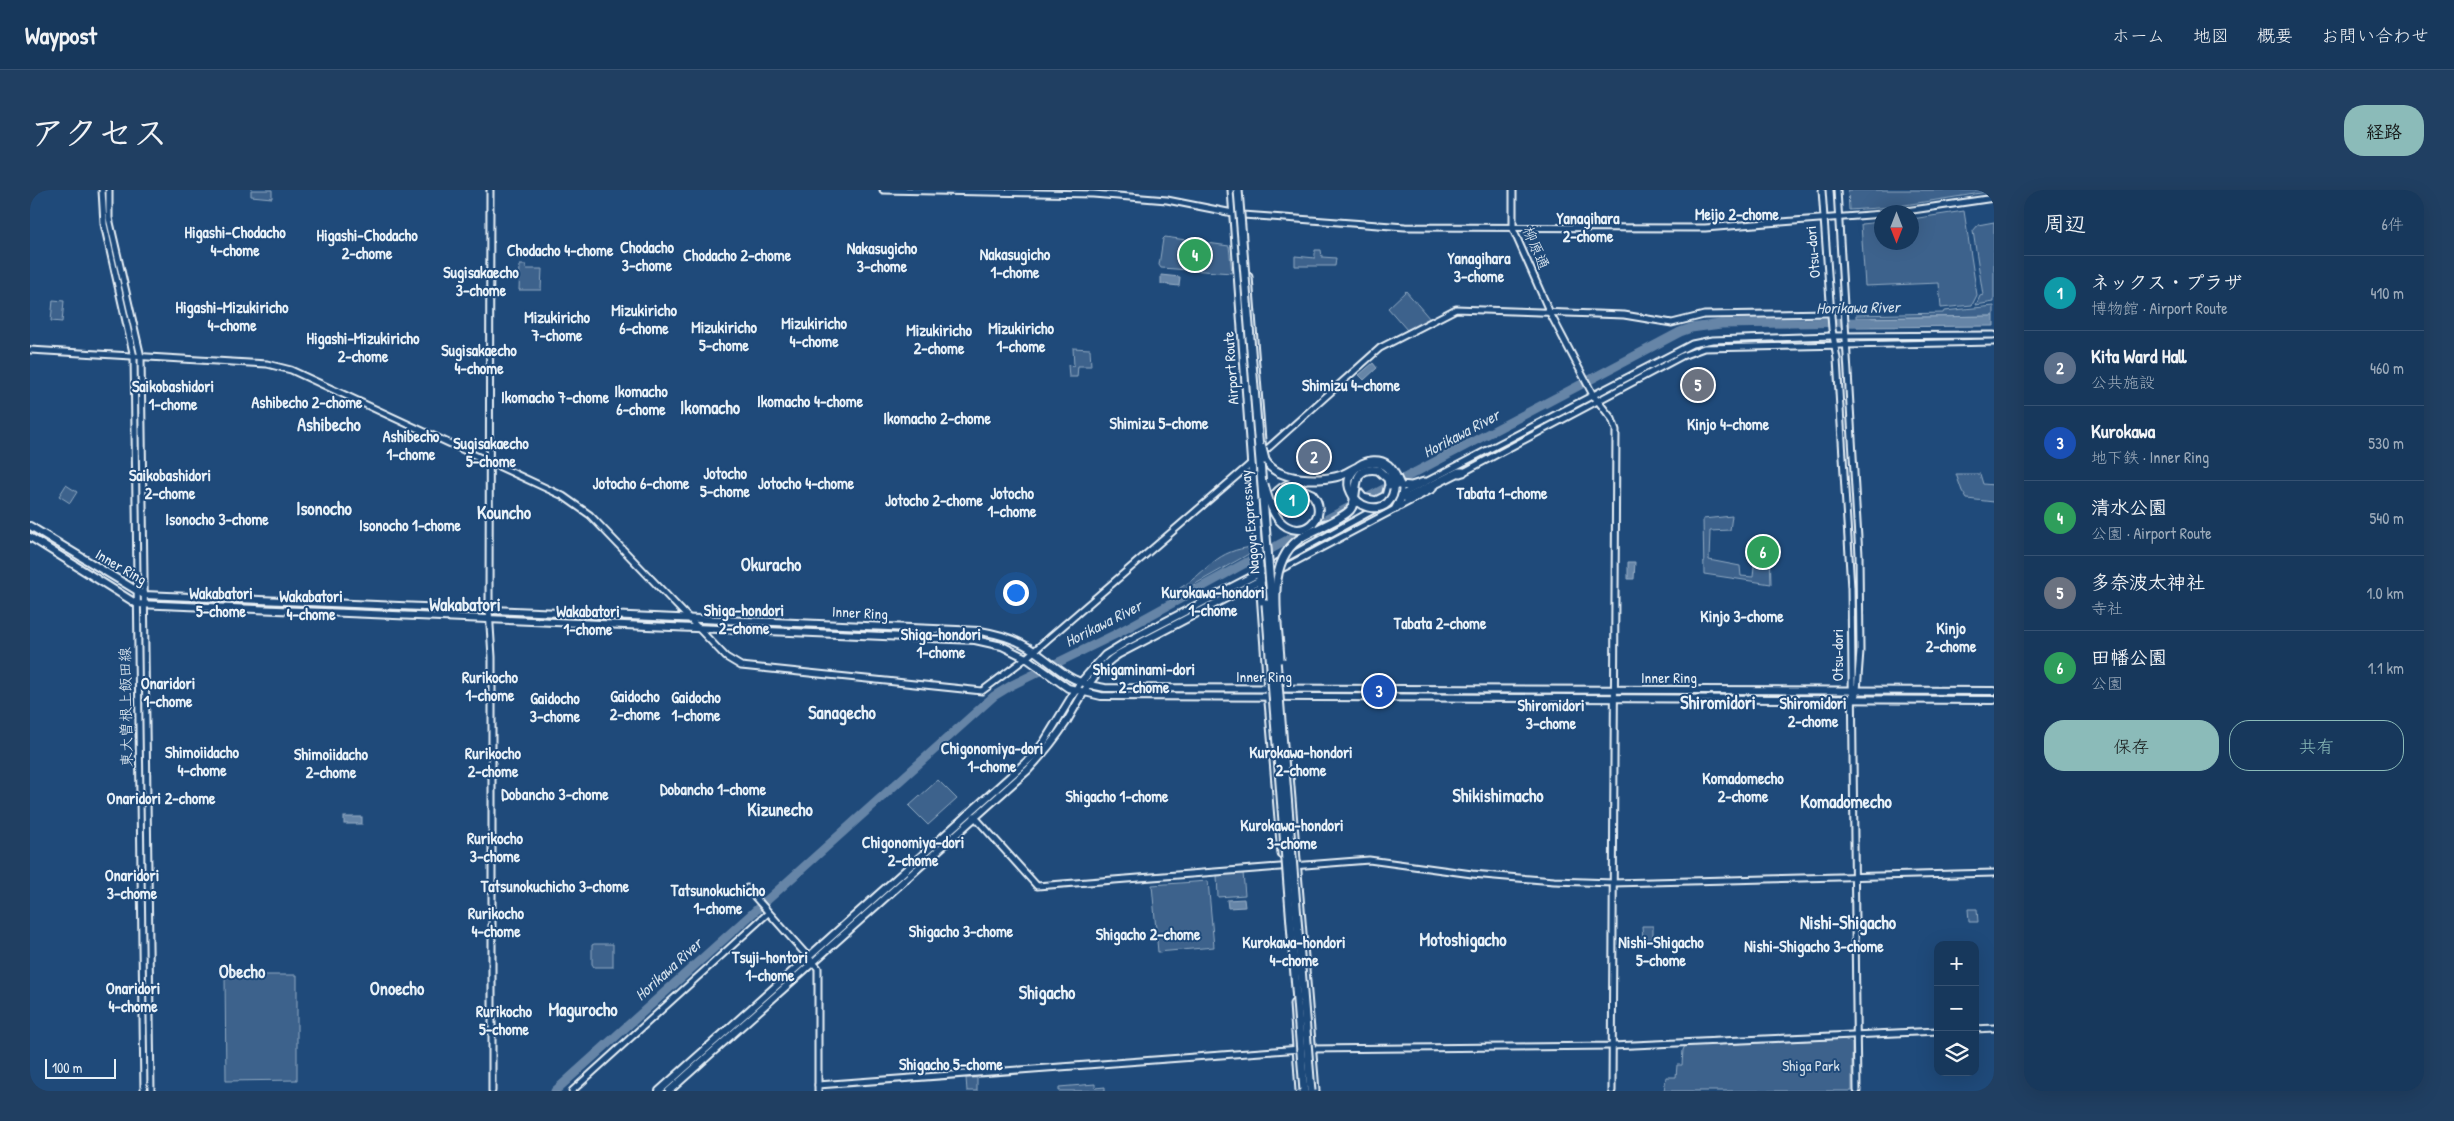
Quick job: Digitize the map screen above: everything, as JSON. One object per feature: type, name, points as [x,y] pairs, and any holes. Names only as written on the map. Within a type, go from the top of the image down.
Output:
[{"type":"highway","name":"Airport Route","points":[[1233,190],[1268,693],[1300,1091]]},
{"type":"highway","name":"Nagoya Expressway","points":[[1233,190],[1267,621],[1313,1091]]},
{"type":"highway","name":"Airport Route","points":[[1240,190],[1260,397],[1262,453],[1282,740],[1288,770],[1297,864],[1312,1049],[1313,1091]]},
{"type":"highway","name":"Nagoya Expressway","points":[[1240,190],[1304,1091]]},
{"type":"highway","points":[[1246,351],[1258,464],[1271,506],[1279,520],[1282,522],[1284,524],[1286,526],[1295,530],[1306,528],[1316,520],[1318,508],[1314,496],[1305,489],[1296,488],[1283,494],[1277,506],[1278,518],[1281,521],[1284,524],[1285,526],[1287,527],[1299,531],[1325,524]]},
{"type":"highway","points":[[1252,363],[1262,448],[1266,462],[1280,475],[1309,479]]},
{"type":"highway","points":[[1277,709],[1268,507],[1274,494],[1282,486],[1309,479],[1339,476],[1357,467],[1364,464],[1370,463],[1385,466],[1393,476],[1394,491],[1385,505],[1373,508],[1357,502],[1350,492],[1349,482],[1352,473],[1356,469],[1361,464],[1370,461],[1380,462],[1392,470],[1399,490],[1396,508]]},
{"type":"highway","points":[[1277,709],[1282,698],[1277,589],[1279,565],[1283,556],[1297,541],[1325,524],[1343,516],[1351,509],[1354,496],[1354,490],[1355,484],[1368,470],[1378,470],[1388,479],[1389,489],[1386,496],[1373,501],[1358,494],[1356,490],[1354,481],[1359,471],[1364,468],[1372,466],[1383,468],[1407,498],[1459,472],[1463,472]]},
{"type":"highway","points":[[1392,500],[1399,490],[1406,486],[1424,482]]},
{"type":"main road","name":"Inner Ring","points":[[30,526],[137,593],[144,595],[980,631],[1007,638],[1033,650],[1054,668],[1083,684],[1122,689],[1268,693]]},
{"type":"main road","name":"Inner Ring","points":[[30,537],[141,605],[975,640],[1002,646],[1026,658],[1046,673],[1075,690],[1083,693],[1116,697],[1268,693],[1994,691]]},
{"type":"main road","points":[[973,815],[1034,755],[1044,742],[1075,690],[1083,684],[1098,661],[1126,642],[1270,572]]},
{"type":"main road","points":[[669,1091],[811,960],[973,815],[1028,770],[1050,746],[1083,693],[1083,684]]},
{"type":"main road","name":"Inner Ring","points":[[1280,693],[1613,699],[1994,700]]},
{"type":"main road","points":[[658,1091],[811,960]]},
{"type":"street","name":"東大曽根上飯田線","points":[[102,190],[104,224],[134,357],[137,593],[141,605],[151,1091]]},
{"type":"street","points":[[109,190],[109,218],[141,357],[144,595],[141,605]]},
{"type":"street","points":[[490,190],[489,619],[492,657],[492,1091]]},
{"type":"street","points":[[883,190],[976,190],[1118,196],[1167,200],[1243,215],[1405,227],[1513,229],[1705,228],[1874,215]]},
{"type":"street","name":"柳原通","points":[[1513,190],[1513,229],[1550,313],[1593,394]]},
{"type":"street","name":"Otsu-dori","points":[[1822,190],[1832,328],[1836,345],[1850,554],[1854,700]]},
{"type":"street","name":"Otsu-dori","points":[[1837,190],[1859,555],[1860,651],[1854,691]]},
{"type":"street","points":[[1919,209],[1994,198]]},
{"type":"street","points":[[30,350],[267,364],[292,370],[564,496],[590,516],[726,657],[741,666],[973,690],[985,689],[1026,658],[1380,348],[1448,312],[1463,309],[1624,315],[1672,323],[1704,315],[1831,314]]},
{"type":"street","points":[[1424,482],[1490,451],[1593,394],[1683,347],[1700,341],[1834,336],[1994,335]]},
{"type":"street","points":[[1270,572],[1396,508],[1682,356],[1704,348],[1994,342]]},
{"type":"street","points":[[1593,394],[1600,400],[1612,419],[1616,430],[1612,1091]]},
{"type":"street","points":[[1270,572],[1392,500]]},
{"type":"street","name":"東大曽根上飯田線","points":[[141,605],[144,1091]]},
{"type":"street","points":[[1854,700],[1857,1091]]},
{"type":"street","points":[[973,815],[1037,886],[1283,865],[1369,860],[1472,874],[1554,881],[1613,883],[1994,873]]},
{"type":"street","points":[[746,888],[818,968],[818,1088],[1297,1049],[1612,1046],[1934,1031]]},
{"type":"street","points":[[572,1091],[766,912]]},
{"type":"street","points":[[1979,1029],[1994,1028]]},
{"type":"green space","points":[[251,190],[272,190],[272,198],[251,196]]},
{"type":"green space","points":[[1848,190],[1994,190],[1905,205],[1874,205],[1874,208],[1849,210]]},
{"type":"green space","points":[[1964,211],[1977,295],[1972,305],[1941,308],[1939,283],[1865,286],[1861,224],[1874,223],[1874,250],[1919,250],[1919,218]]},
{"type":"green space","points":[[1994,222],[1994,302],[1976,305],[1980,296],[1983,295],[1973,231],[1978,225]]},
{"type":"green space","points":[[1165,237],[1229,246],[1232,273],[1161,268],[1159,265],[1163,239]]},
{"type":"green space","points":[[1315,250],[1321,250],[1322,257],[1336,258],[1335,266],[1295,266],[1295,256],[1315,258]]},
{"type":"green space","points":[[520,265],[526,265],[526,269],[542,269],[541,290],[519,290]]},
{"type":"green space","points":[[1406,291],[1430,319],[1407,330],[1388,308]]},
{"type":"green space","points":[[53,300],[64,301],[62,322],[51,321]]},
{"type":"green space","points":[[1994,306],[1994,316],[1856,318],[1856,315],[1943,313],[1944,311]]},
{"type":"green space","points":[[1073,348],[1090,349],[1091,366],[1078,366],[1077,377],[1069,377],[1068,365],[1074,366]]},
{"type":"green space","points":[[1956,474],[1980,474],[1983,484],[1994,485],[1994,502],[1967,499]]},
{"type":"green space","points":[[66,485],[77,492],[70,503],[59,496]]},
{"type":"green space","points":[[1732,516],[1730,530],[1710,531],[1709,560],[1740,566],[1741,576],[1753,577],[1756,544],[1770,544],[1771,584],[1704,574],[1703,519]]},
{"type":"green space","points":[[1254,547],[1254,551],[1181,592],[1180,588],[1221,557],[1230,552]]},
{"type":"green space","points":[[938,780],[957,799],[928,825],[909,806]]},
{"type":"green space","points":[[1243,873],[1245,895],[1218,897],[1217,875]]},
{"type":"green space","points":[[1208,881],[1214,947],[1158,952],[1152,885]]},
{"type":"green space","points":[[1968,909],[1977,909],[1978,922],[1969,922]]},
{"type":"green space","points":[[1642,926],[1653,926],[1653,939],[1643,939]]},
{"type":"green space","points":[[613,944],[613,967],[594,967],[592,964],[592,945]]},
{"type":"green space","points":[[225,975],[297,975],[297,1080],[226,1081]]},
{"type":"green space","name":"Shiga Park","points":[[1844,1039],[1852,1043],[1852,1091],[1664,1091],[1666,1077],[1676,1077],[1677,1065],[1682,1065],[1685,1046]]},
{"type":"green space","points":[[966,1078],[977,1078],[977,1091],[967,1091]]},
{"type":"green space","points":[[1095,1084],[1095,1088],[1105,1087],[1105,1091],[1059,1091],[1059,1087]]},
{"type":"shaded area","points":[[1161,275],[1180,277],[1179,286],[1161,284]]},
{"type":"shaded area","points":[[1994,316],[1994,326],[1857,327],[1856,318]]},
{"type":"shaded area","points":[[1373,363],[1377,368],[1364,380],[1359,375]]},
{"type":"shaded area","points":[[1628,562],[1635,562],[1634,579],[1628,579]]},
{"type":"shaded area","points":[[344,817],[362,817],[362,824],[344,824]]},
{"type":"shaded area","points":[[1244,899],[1245,907],[1228,908],[1227,900]]},
{"type":"waterway","name":"Horikawa River","points":[[555,1091],[994,696],[1012,685],[1116,634],[1280,544],[1680,332],[1691,328],[1721,324],[1869,322]]},
{"type":"place","name":"清水公園","points":[[1195,255]]},
{"type":"place","name":"多奈波太神社","points":[[1698,385]]},
{"type":"place","name":"Kita Ward Hall","points":[[1314,457]]},
{"type":"place","name":"ネックス・プラザ","points":[[1292,500]]},
{"type":"place","name":"田幡公園","points":[[1763,552]]},
{"type":"place","name":"Kurokawa","points":[[1379,691]]},
{"type":"district","name":"Meijo 2-chome","points":[[1737,214]]},
{"type":"district","name":"Yanagihara 2-chome","points":[[1588,227]]},
{"type":"district","name":"Higashi-Chodacho 4-chome","points":[[235,241]]},
{"type":"district","name":"Higashi-Chodacho 2-chome","points":[[367,244]]},
{"type":"district","name":"Chodacho 4-chome","points":[[560,250]]},
{"type":"district","name":"Chodacho 2-chome","points":[[737,255]]},
{"type":"district","name":"Chodacho 3-chome","points":[[647,256]]},
{"type":"district","name":"Nakasugicho 3-chome","points":[[882,257]]},
{"type":"district","name":"Nakasugicho 1-chome","points":[[1015,263]]},
{"type":"district","name":"Yanagihara 3-chome","points":[[1479,267]]},
{"type":"district","name":"Sugisakaecho 3-chome","points":[[481,281]]},
{"type":"district","name":"Higashi-Mizukiricho 4-chome","points":[[232,316]]},
{"type":"district","name":"Mizukiricho 6-chome","points":[[644,319]]},
{"type":"district","name":"Mizukiricho 7-chome","points":[[557,326]]},
{"type":"district","name":"Mizukiricho 4-chome","points":[[814,332]]},
{"type":"district","name":"Mizukiricho 5-chome","points":[[724,336]]},
{"type":"district","name":"Mizukiricho 1-chome","points":[[1021,337]]},
{"type":"district","name":"Mizukiricho 2-chome","points":[[939,339]]},
{"type":"district","name":"Higashi-Mizukiricho 2-chome","points":[[363,347]]},
{"type":"district","name":"Sugisakaecho 4-chome","points":[[479,359]]},
{"type":"district","name":"Shimizu 4-chome","points":[[1351,385]]},
{"type":"district","name":"Saikobashidori 1-chome","points":[[173,395]]},
{"type":"district","name":"Ikomacho 7-chome","points":[[555,397]]},
{"type":"district","name":"Ikomacho 6-chome","points":[[641,400]]},
{"type":"district","name":"Ikomacho 4-chome","points":[[810,401]]},
{"type":"district","name":"Ashibecho 2-chome","points":[[307,402]]},
{"type":"district","name":"Ikomacho","points":[[710,408]]},
{"type":"district","name":"Ikomacho 2-chome","points":[[937,418]]},
{"type":"district","name":"Shimizu 5-chome","points":[[1159,423]]},
{"type":"district","name":"Kinjo 4-chome","points":[[1728,424]]},
{"type":"district","name":"Ashibecho","points":[[329,425]]},
{"type":"district","name":"Ashibecho 1-chome","points":[[411,445]]},
{"type":"district","name":"Sugisakaecho 5-chome","points":[[491,452]]},
{"type":"district","name":"Jotocho 5-chome","points":[[725,482]]},
{"type":"district","name":"Jotocho 6-chome","points":[[641,483]]},
{"type":"district","name":"Jotocho 4-chome","points":[[806,483]]},
{"type":"district","name":"Saikobashidori 2-chome","points":[[170,484]]},
{"type":"district","name":"Tabata 1-chome","points":[[1502,493]]},
{"type":"district","name":"Jotocho 2-chome","points":[[934,500]]},
{"type":"district","name":"Jotocho 1-chome","points":[[1012,502]]},
{"type":"district","name":"Isonocho","points":[[324,509]]},
{"type":"district","name":"Kouncho","points":[[504,513]]},
{"type":"district","name":"Isonocho 3-chome","points":[[217,519]]},
{"type":"district","name":"Isonocho 1-chome","points":[[410,525]]},
{"type":"district","name":"Okuracho","points":[[771,565]]},
{"type":"district","name":"Kurokawa-hondori 1-chome","points":[[1213,601]]},
{"type":"district","name":"Wakabatori 5-chome","points":[[221,602]]},
{"type":"district","name":"Wakabatori 4-chome","points":[[311,605]]},
{"type":"district","name":"Wakabatori","points":[[465,605]]},
{"type":"district","name":"Kinjo 3-chome","points":[[1742,616]]},
{"type":"district","name":"Shiga-hondori 2-chome","points":[[744,619]]},
{"type":"district","name":"Wakabatori 1-chome","points":[[588,620]]},
{"type":"district","name":"Tabata 2-chome","points":[[1440,623]]},
{"type":"district","name":"Kinjo 2-chome","points":[[1951,637]]},
{"type":"district","name":"Shiga-hondori 1-chome","points":[[941,643]]},
{"type":"district","name":"Shigaminami-dori 2-chome","points":[[1144,678]]},
{"type":"district","name":"Rurikocho 1-chome","points":[[490,686]]},
{"type":"district","name":"Onaridori 1-chome","points":[[168,692]]},
{"type":"district","name":"Shiromidori","points":[[1718,703]]},
{"type":"district","name":"Gaidocho 2-chome","points":[[635,705]]},
{"type":"district","name":"Gaidocho 1-chome","points":[[696,706]]},
{"type":"district","name":"Gaidocho 3-chome","points":[[555,707]]},
{"type":"district","name":"Shiromidori 2-chome","points":[[1813,712]]},
{"type":"district","name":"Sanagecho","points":[[842,713]]},
{"type":"district","name":"Shiromidori 3-chome","points":[[1551,714]]},
{"type":"district","name":"Chigonomiya-dori 1-chome","points":[[992,757]]},
{"type":"district","name":"Shimoiidacho 4-chome","points":[[202,761]]},
{"type":"district","name":"Kurokawa-hondori 2-chome","points":[[1301,761]]},
{"type":"district","name":"Rurikocho 2-chome","points":[[493,762]]},
{"type":"district","name":"Shimoiidacho 2-chome","points":[[331,763]]},
{"type":"district","name":"Komadomecho 2-chome","points":[[1743,787]]},
{"type":"district","name":"Dobancho 1-chome","points":[[713,789]]},
{"type":"district","name":"Dobancho 3-chome","points":[[555,794]]},
{"type":"district","name":"Shigacho 1-chome","points":[[1117,796]]},
{"type":"district","name":"Shikishimacho","points":[[1498,796]]},
{"type":"district","name":"Onaridori 2-chome","points":[[161,798]]},
{"type":"district","name":"Komadomecho","points":[[1846,802]]},
{"type":"district","name":"Kizunecho","points":[[780,810]]},
{"type":"district","name":"Kurokawa-hondori 3-chome","points":[[1292,834]]},
{"type":"district","name":"Rurikocho 3-chome","points":[[495,847]]},
{"type":"district","name":"Chigonomiya-dori 2-chome","points":[[913,851]]},
{"type":"district","name":"Onaridori 3-chome","points":[[132,884]]},
{"type":"district","name":"Tatsunokuchicho 3-chome","points":[[555,886]]},
{"type":"district","name":"Tatsunokuchicho 1-chome","points":[[718,899]]},
{"type":"district","name":"Rurikocho 4-chome","points":[[496,922]]},
{"type":"district","name":"Nishi-Shigacho","points":[[1848,923]]},
{"type":"district","name":"Shigacho 3-chome","points":[[961,931]]},
{"type":"district","name":"Shigacho 2-chome","points":[[1148,934]]},
{"type":"district","name":"Motoshigacho","points":[[1463,940]]},
{"type":"district","name":"Nishi-Shigacho 3-chome","points":[[1814,946]]},
{"type":"district","name":"Kurokawa-hondori 4-chome","points":[[1294,951]]},
{"type":"district","name":"Nishi-Shigacho 5-chome","points":[[1661,951]]},
{"type":"district","name":"Tsuji-hontori 1-chome","points":[[770,966]]},
{"type":"district","name":"Obecho","points":[[242,972]]},
{"type":"district","name":"Onoecho","points":[[397,989]]},
{"type":"district","name":"Shigacho","points":[[1047,993]]},
{"type":"district","name":"Onaridori 4-chome","points":[[133,997]]},
{"type":"district","name":"Magurocho","points":[[583,1010]]},
{"type":"district","name":"Rurikocho 5-chome","points":[[504,1020]]},
{"type":"district","name":"Shigacho 5-chome","points":[[951,1064]]}]
